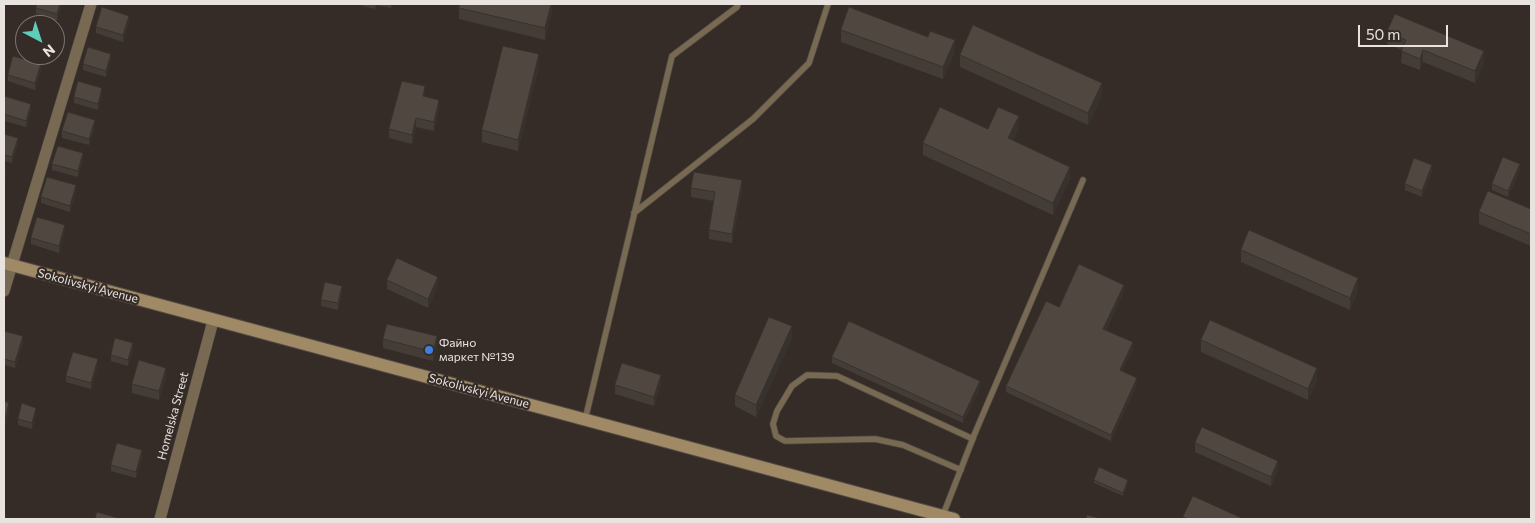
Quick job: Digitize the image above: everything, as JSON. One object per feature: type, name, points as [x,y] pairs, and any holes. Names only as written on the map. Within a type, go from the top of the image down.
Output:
[{"type":"street","points":[[4,291],[8,264],[91,4]]},
{"type":"street","name":"Sokolivskyi Avenue","points":[[8,264],[948,517]]},
{"type":"street","name":"Homelska Street","points":[[160,519],[213,320]]},
{"type":"lane","points":[[585,420],[672,56],[737,7],[738,4]]},
{"type":"lane","points":[[634,213],[753,119],[809,64],[828,4]]},
{"type":"lane","points":[[948,517],[972,439],[1083,180]]},
{"type":"lane","points":[[961,470],[903,446],[875,439],[785,441],[776,436],[773,424],[777,412],[792,386],[807,375],[837,376],[972,439]]},
{"type":"building","points":[[37,4],[60,4],[57,14],[36,8]]},
{"type":"building","points":[[460,4],[551,4],[545,28],[459,8]]},
{"type":"building","points":[[102,7],[129,16],[123,35],[96,27]]},
{"type":"building","points":[[849,7],[928,37],[930,31],[955,40],[943,67],[841,30]]},
{"type":"building","points":[[1395,14],[1484,51],[1475,71],[1423,50],[1420,59],[1401,51],[1406,40],[1387,32]]},
{"type":"building","points":[[973,25],[1102,83],[1088,113],[960,55]]},
{"type":"building","points":[[503,46],[539,54],[518,140],[482,130]]},
{"type":"building","points":[[88,47],[111,54],[106,71],[83,64]]},
{"type":"building","points":[[13,56],[15,57],[15,65],[41,65],[35,83],[8,75]]},
{"type":"building","points":[[78,81],[102,88],[98,104],[74,97]]},
{"type":"building","points":[[402,81],[425,86],[423,96],[439,100],[434,122],[416,118],[412,135],[389,129]]},
{"type":"building","points":[[4,96],[31,104],[26,121],[4,114]]},
{"type":"building","points":[[940,107],[988,129],[998,107],[1019,116],[1008,138],[1070,167],[1053,203],[923,143]]},
{"type":"building","points":[[68,112],[95,120],[89,139],[62,131]]},
{"type":"building","points":[[4,134],[18,138],[12,157],[4,155]]},
{"type":"building","points":[[58,146],[83,153],[78,171],[52,164]]},
{"type":"building","points":[[1503,157],[1520,164],[1508,191],[1492,184]]},
{"type":"building","points":[[1414,158],[1432,165],[1422,191],[1405,184]]},
{"type":"building","points":[[694,172],[742,180],[732,234],[709,230],[715,192],[691,188]]},
{"type":"building","points":[[47,177],[76,185],[70,206],[41,197]]},
{"type":"building","points":[[1488,191],[1531,209],[1531,234],[1479,212]]},
{"type":"building","points":[[37,217],[65,225],[59,246],[31,238]]},
{"type":"building","points":[[1249,230],[1358,278],[1350,298],[1241,250]]},
{"type":"building","points":[[397,258],[438,277],[428,299],[387,280]]},
{"type":"building","points":[[1079,264],[1124,285],[1103,329],[1133,342],[1120,370],[1137,378],[1111,435],[1006,386],[1046,301],[1059,307]]},
{"type":"building","points":[[325,282],[342,286],[338,303],[321,300]]},
{"type":"building","points":[[769,317],[792,326],[756,405],[735,395]]},
{"type":"building","points":[[1210,320],[1317,368],[1308,389],[1201,340]]},
{"type":"building","points":[[849,321],[980,381],[963,417],[832,357]]},
{"type":"building","points":[[387,324],[437,336],[433,352],[383,339]]},
{"type":"building","points":[[4,331],[23,336],[15,362],[4,359]]},
{"type":"building","points":[[115,338],[133,343],[128,360],[111,355]]},
{"type":"building","points":[[73,352],[98,359],[91,383],[66,376]]},
{"type":"building","points":[[139,360],[166,368],[159,391],[132,384]]},
{"type":"building","points":[[622,363],[661,375],[654,397],[615,385]]},
{"type":"building","points":[[4,401],[9,403],[4,423]]},
{"type":"building","points":[[22,403],[36,408],[32,423],[18,419]]},
{"type":"building","points":[[1202,427],[1278,461],[1271,477],[1195,443]]},
{"type":"building","points":[[117,443],[142,450],[136,472],[111,465]]},
{"type":"building","points":[[1099,467],[1128,480],[1123,493],[1094,480]]},
{"type":"building","points":[[1193,496],[1244,519],[1188,519],[1183,517]]},
{"type":"building","points":[[97,512],[122,519],[95,519]]},
{"type":"building","points":[[1087,515],[1104,519],[1086,519]]},
{"type":"place","name":"Файно маркет №139","points":[[429,350]]}]
